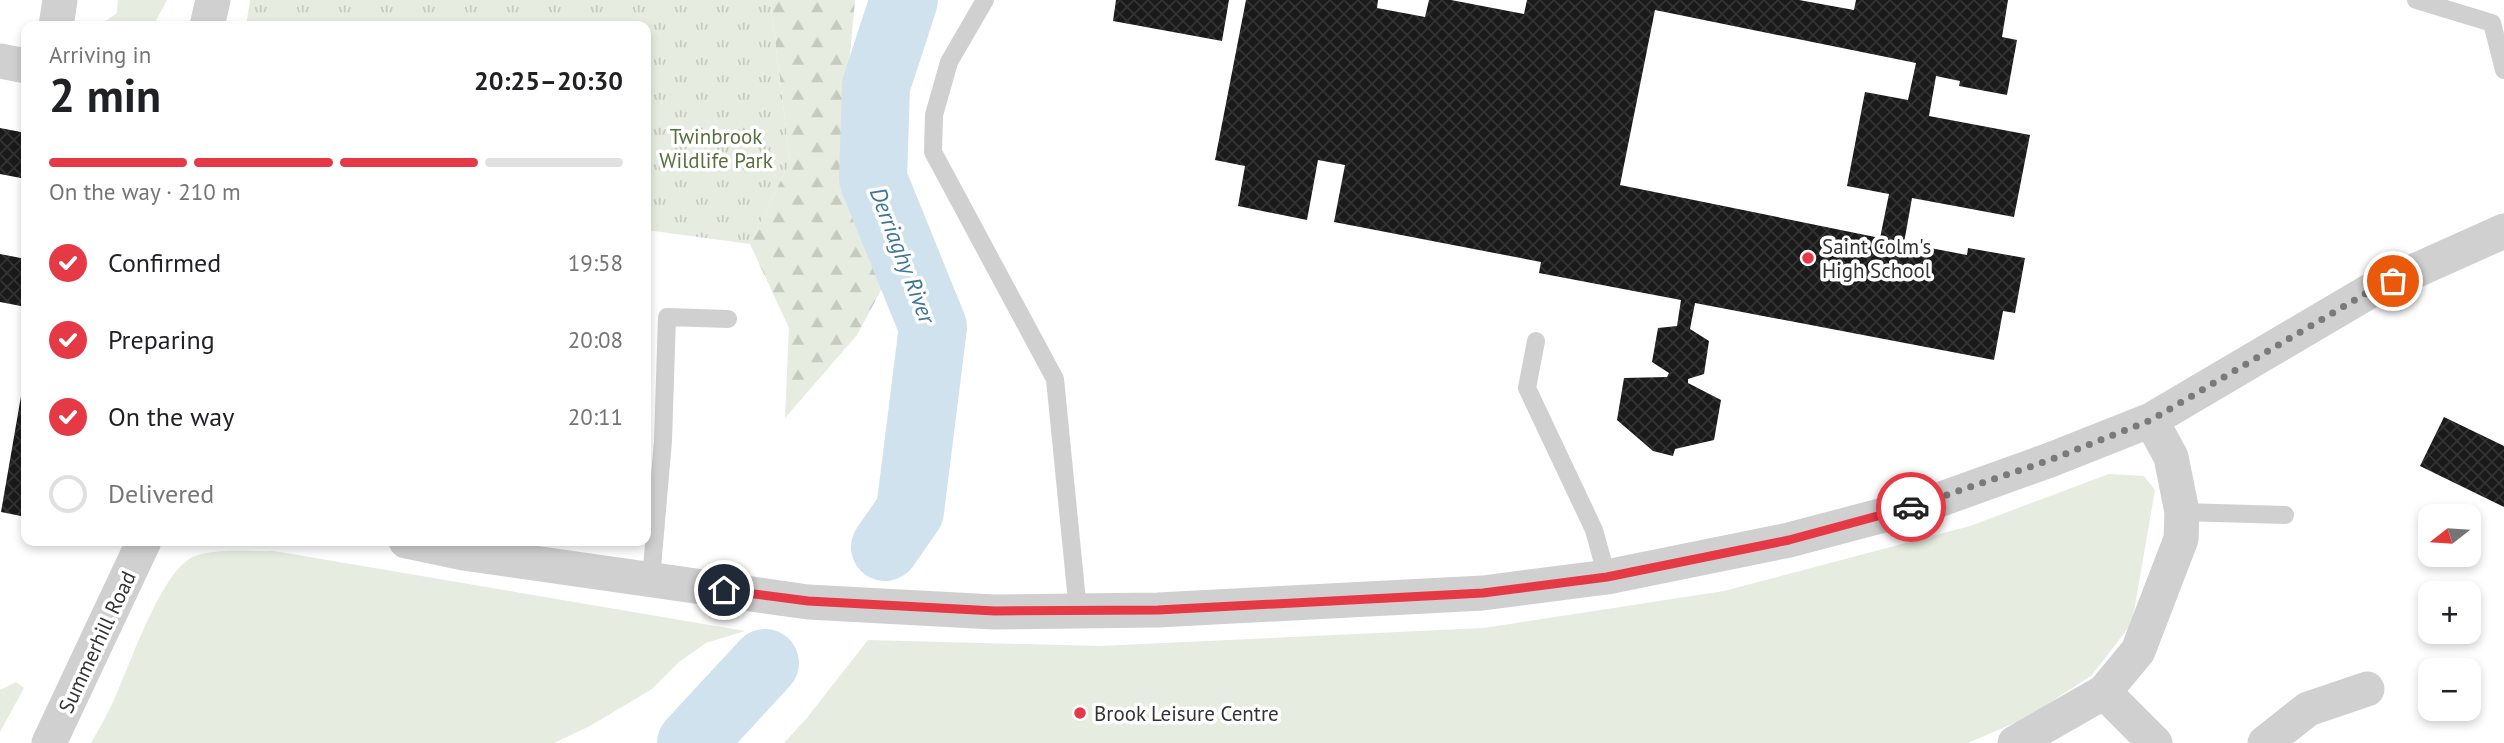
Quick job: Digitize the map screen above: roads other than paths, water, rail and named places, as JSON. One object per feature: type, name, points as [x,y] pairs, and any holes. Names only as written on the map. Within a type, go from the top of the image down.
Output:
[{"type":"street","points":[[58,21],[60,0]]},
{"type":"street","points":[[208,21],[213,0]]},
{"type":"street","points":[[0,61],[21,65]]},
{"type":"street","points":[[430,546],[463,553],[808,601],[995,611],[1158,610],[1483,593],[1607,577],[1789,540],[1933,502],[2050,460],[2151,420],[2370,291],[2504,231]]},
{"type":"street","points":[[2015,743],[2104,692],[2138,651],[2181,539],[2182,512],[2171,457],[2151,420]]},
{"type":"street","name":"Summerhill Road","points":[[49,743],[142,546]]},
{"type":"street","points":[[2265,743],[2308,709],[2367,689]]},
{"type":"street","points":[[2104,692],[2155,743]]},
{"type":"lane","points":[[985,0],[949,62],[934,115],[933,152],[1055,379],[1078,611]]},
{"type":"lane","points":[[2416,0],[2492,23],[2504,70]]},
{"type":"lane","points":[[652,579],[663,441],[667,317],[728,319]]},
{"type":"lane","points":[[1536,341],[1527,388],[1594,530],[1607,577]]},
{"type":"lane","points":[[2182,512],[2285,515]]},
{"type":"waterway","name":"Derriaghy River","points":[[885,547],[910,511],[933,327],[873,179],[876,86],[904,0]]},
{"type":"waterway","name":"Derriaghy River","points":[[691,743],[765,663]]},
{"type":"place","name":"Saint Colm's High School","points":[[1808,258]]},
{"type":"place","name":"Brook Leisure Centre","points":[[1080,713]]},
{"type":"park label","name":"Twinbrook Wildlife Park","points":[[716,148]]}]
